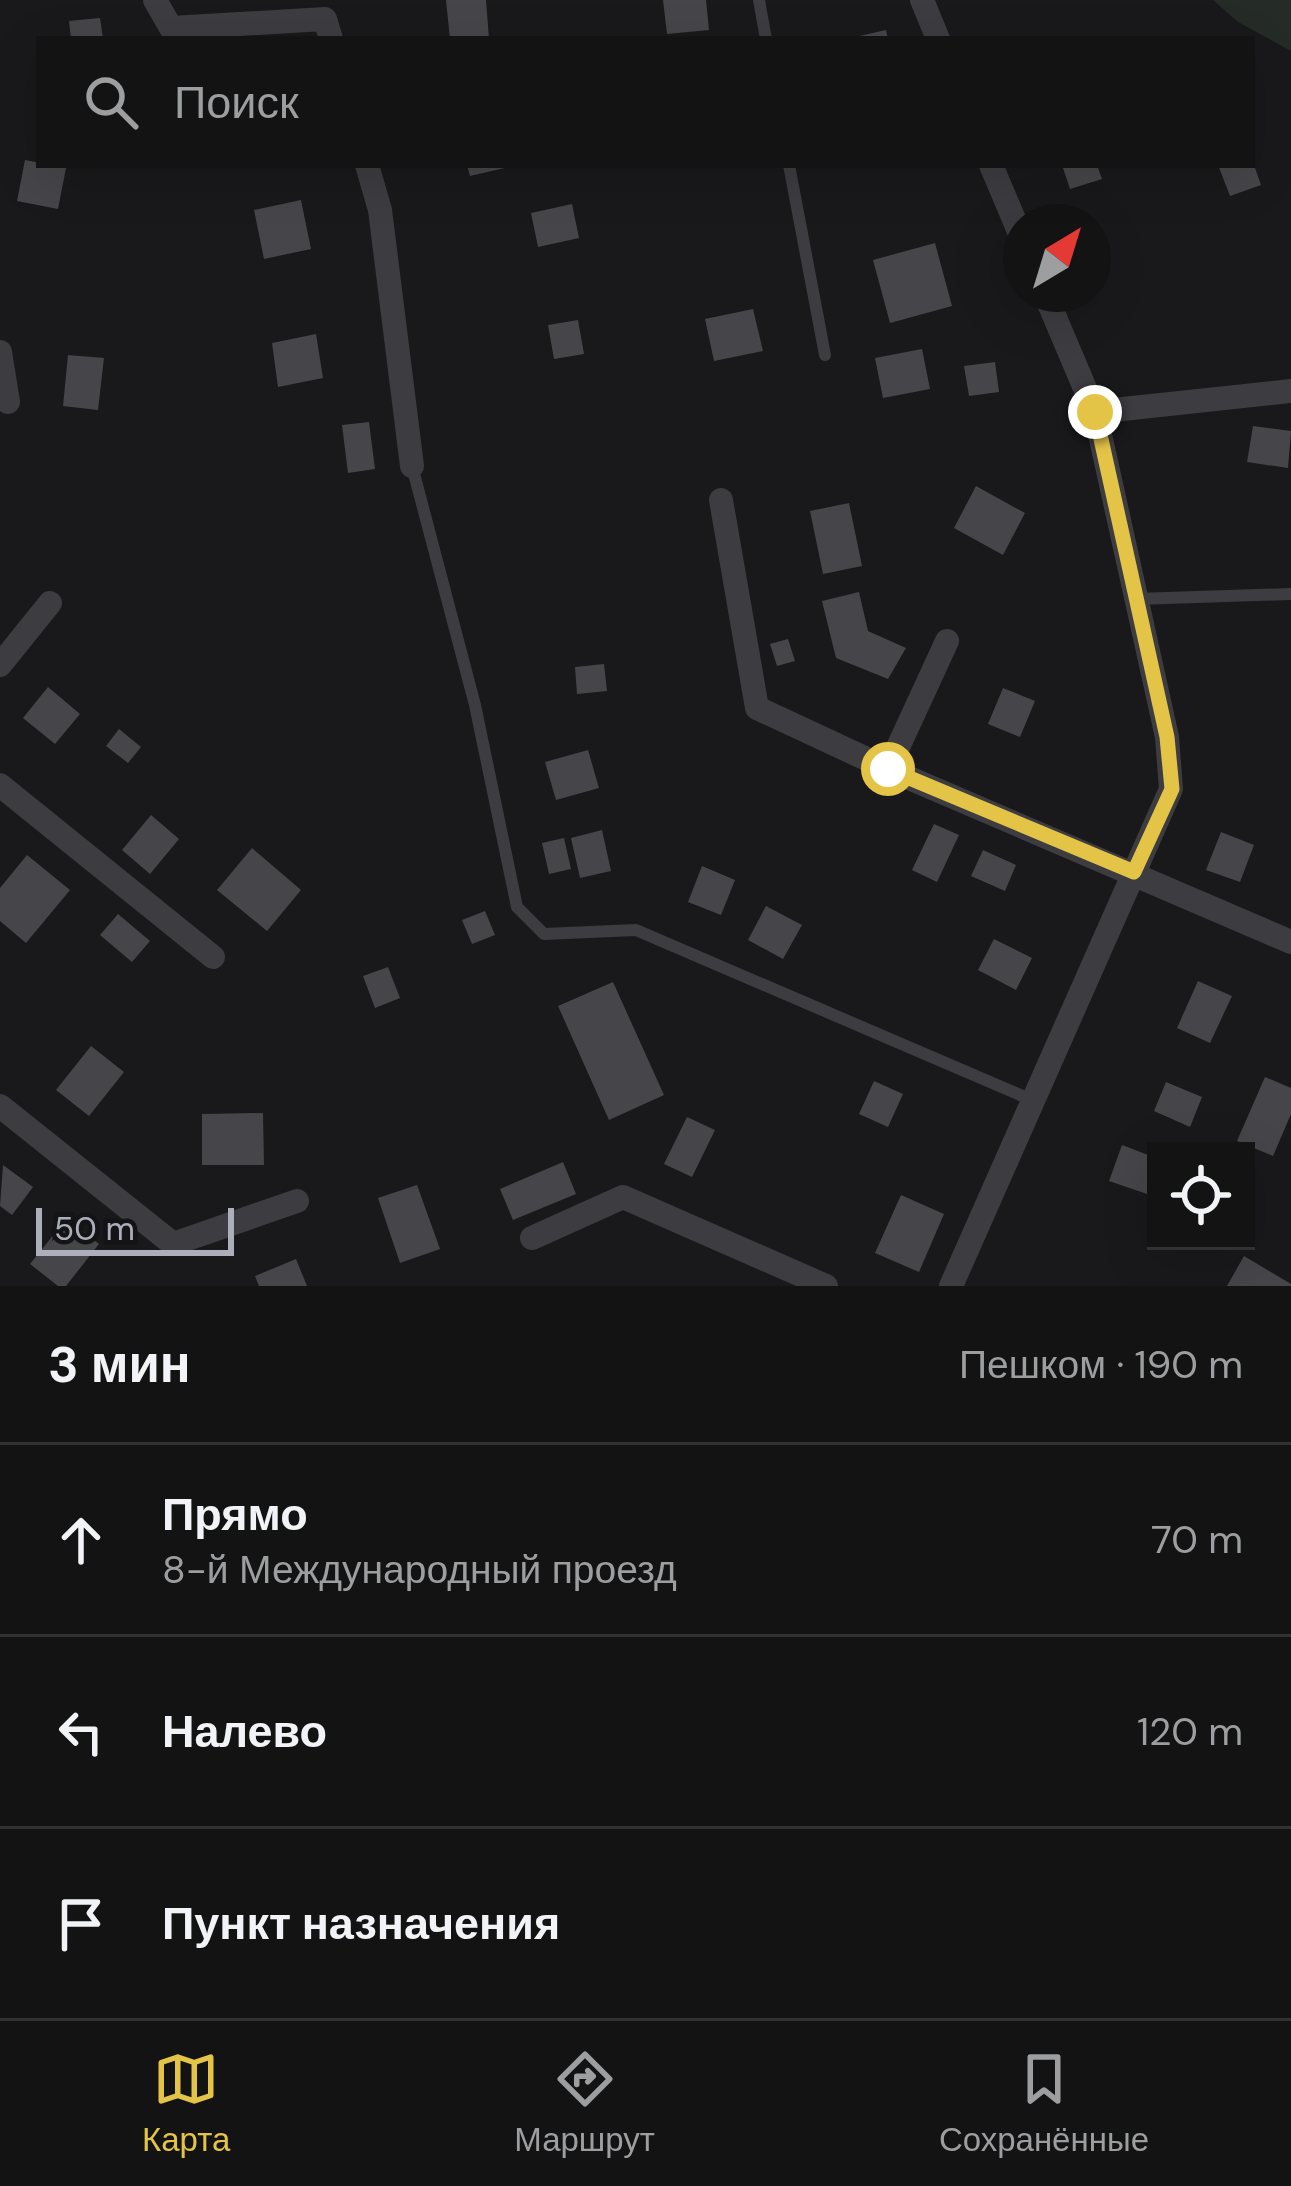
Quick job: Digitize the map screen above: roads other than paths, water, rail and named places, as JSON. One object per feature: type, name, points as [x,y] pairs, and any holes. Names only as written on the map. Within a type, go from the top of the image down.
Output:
[{"type":"street","points":[[155,0],[171,28],[325,19],[330,36]]},
{"type":"street","points":[[922,0],[937,36]]},
{"type":"street","points":[[368,168],[380,210],[412,466]]},
{"type":"street","points":[[992,168],[1007,204]]},
{"type":"street","points":[[951,1286],[1172,789],[1167,737],[1095,412],[1053,312]]},
{"type":"street","points":[[0,352],[8,402]]},
{"type":"street","points":[[1095,412],[1291,391]]},
{"type":"street","points":[[722,500],[757,708],[1291,942]]},
{"type":"street","points":[[0,665],[50,603]]},
{"type":"street","points":[[888,769],[947,641]]},
{"type":"street","points":[[0,785],[213,958]]},
{"type":"street","points":[[0,1106],[173,1244],[297,1202]]},
{"type":"street","points":[[532,1238],[622,1197],[826,1286]]},
{"type":"lane","points":[[759,0],[765,36]]},
{"type":"lane","points":[[790,168],[825,355]]},
{"type":"lane","points":[[412,466],[475,705],[517,907],[544,934],[635,929],[1032,1100]]},
{"type":"lane","points":[[1135,599],[1291,594]]}]
